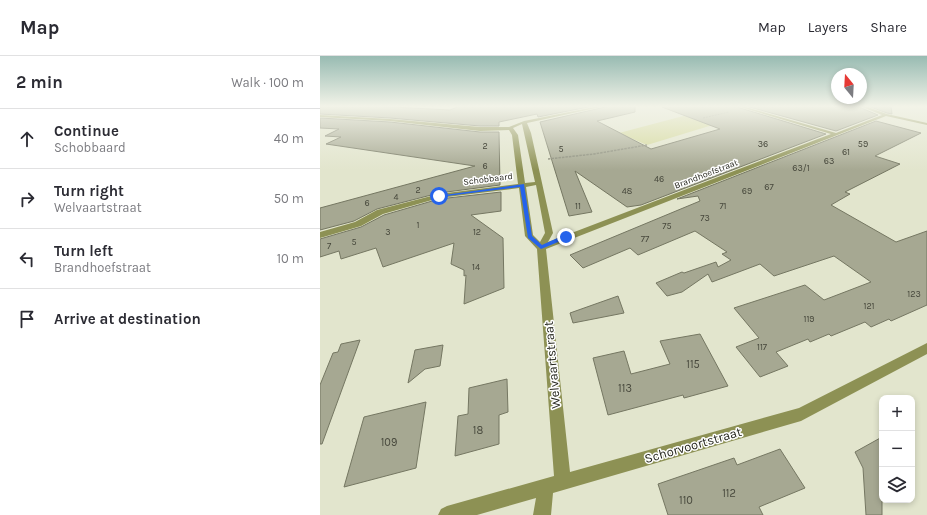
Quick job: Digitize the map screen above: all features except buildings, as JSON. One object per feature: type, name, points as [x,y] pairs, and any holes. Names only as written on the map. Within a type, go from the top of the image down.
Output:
[{"type":"street","points":[[468,127],[528,133]]},
{"type":"street","points":[[515,127],[513,131],[530,236],[541,248]]},
{"type":"street","name":"Welvaartstraat","points":[[526,127],[539,183],[548,233],[541,248],[563,483]]},
{"type":"street","points":[[813,127],[835,134]]},
{"type":"street","name":"Brandhoefstraat","points":[[541,248],[853,127]]},
{"type":"street","points":[[916,127],[927,130]]},
{"type":"street","name":"Schobbaard","points":[[320,235],[358,224],[380,212],[439,196],[539,183]]},
{"type":"street","name":"Schorvoortstraat","points":[[447,515],[801,414],[927,348]]},
{"type":"street","points":[[542,515],[546,487]]},
{"type":"path","points":[[533,160],[594,154],[647,145]]},
{"type":"green space","points":[[640,127],[705,127],[647,145],[619,133]]},
{"type":"route","points":[[439,196],[522,185],[530,236],[541,248],[566,237]]}]
